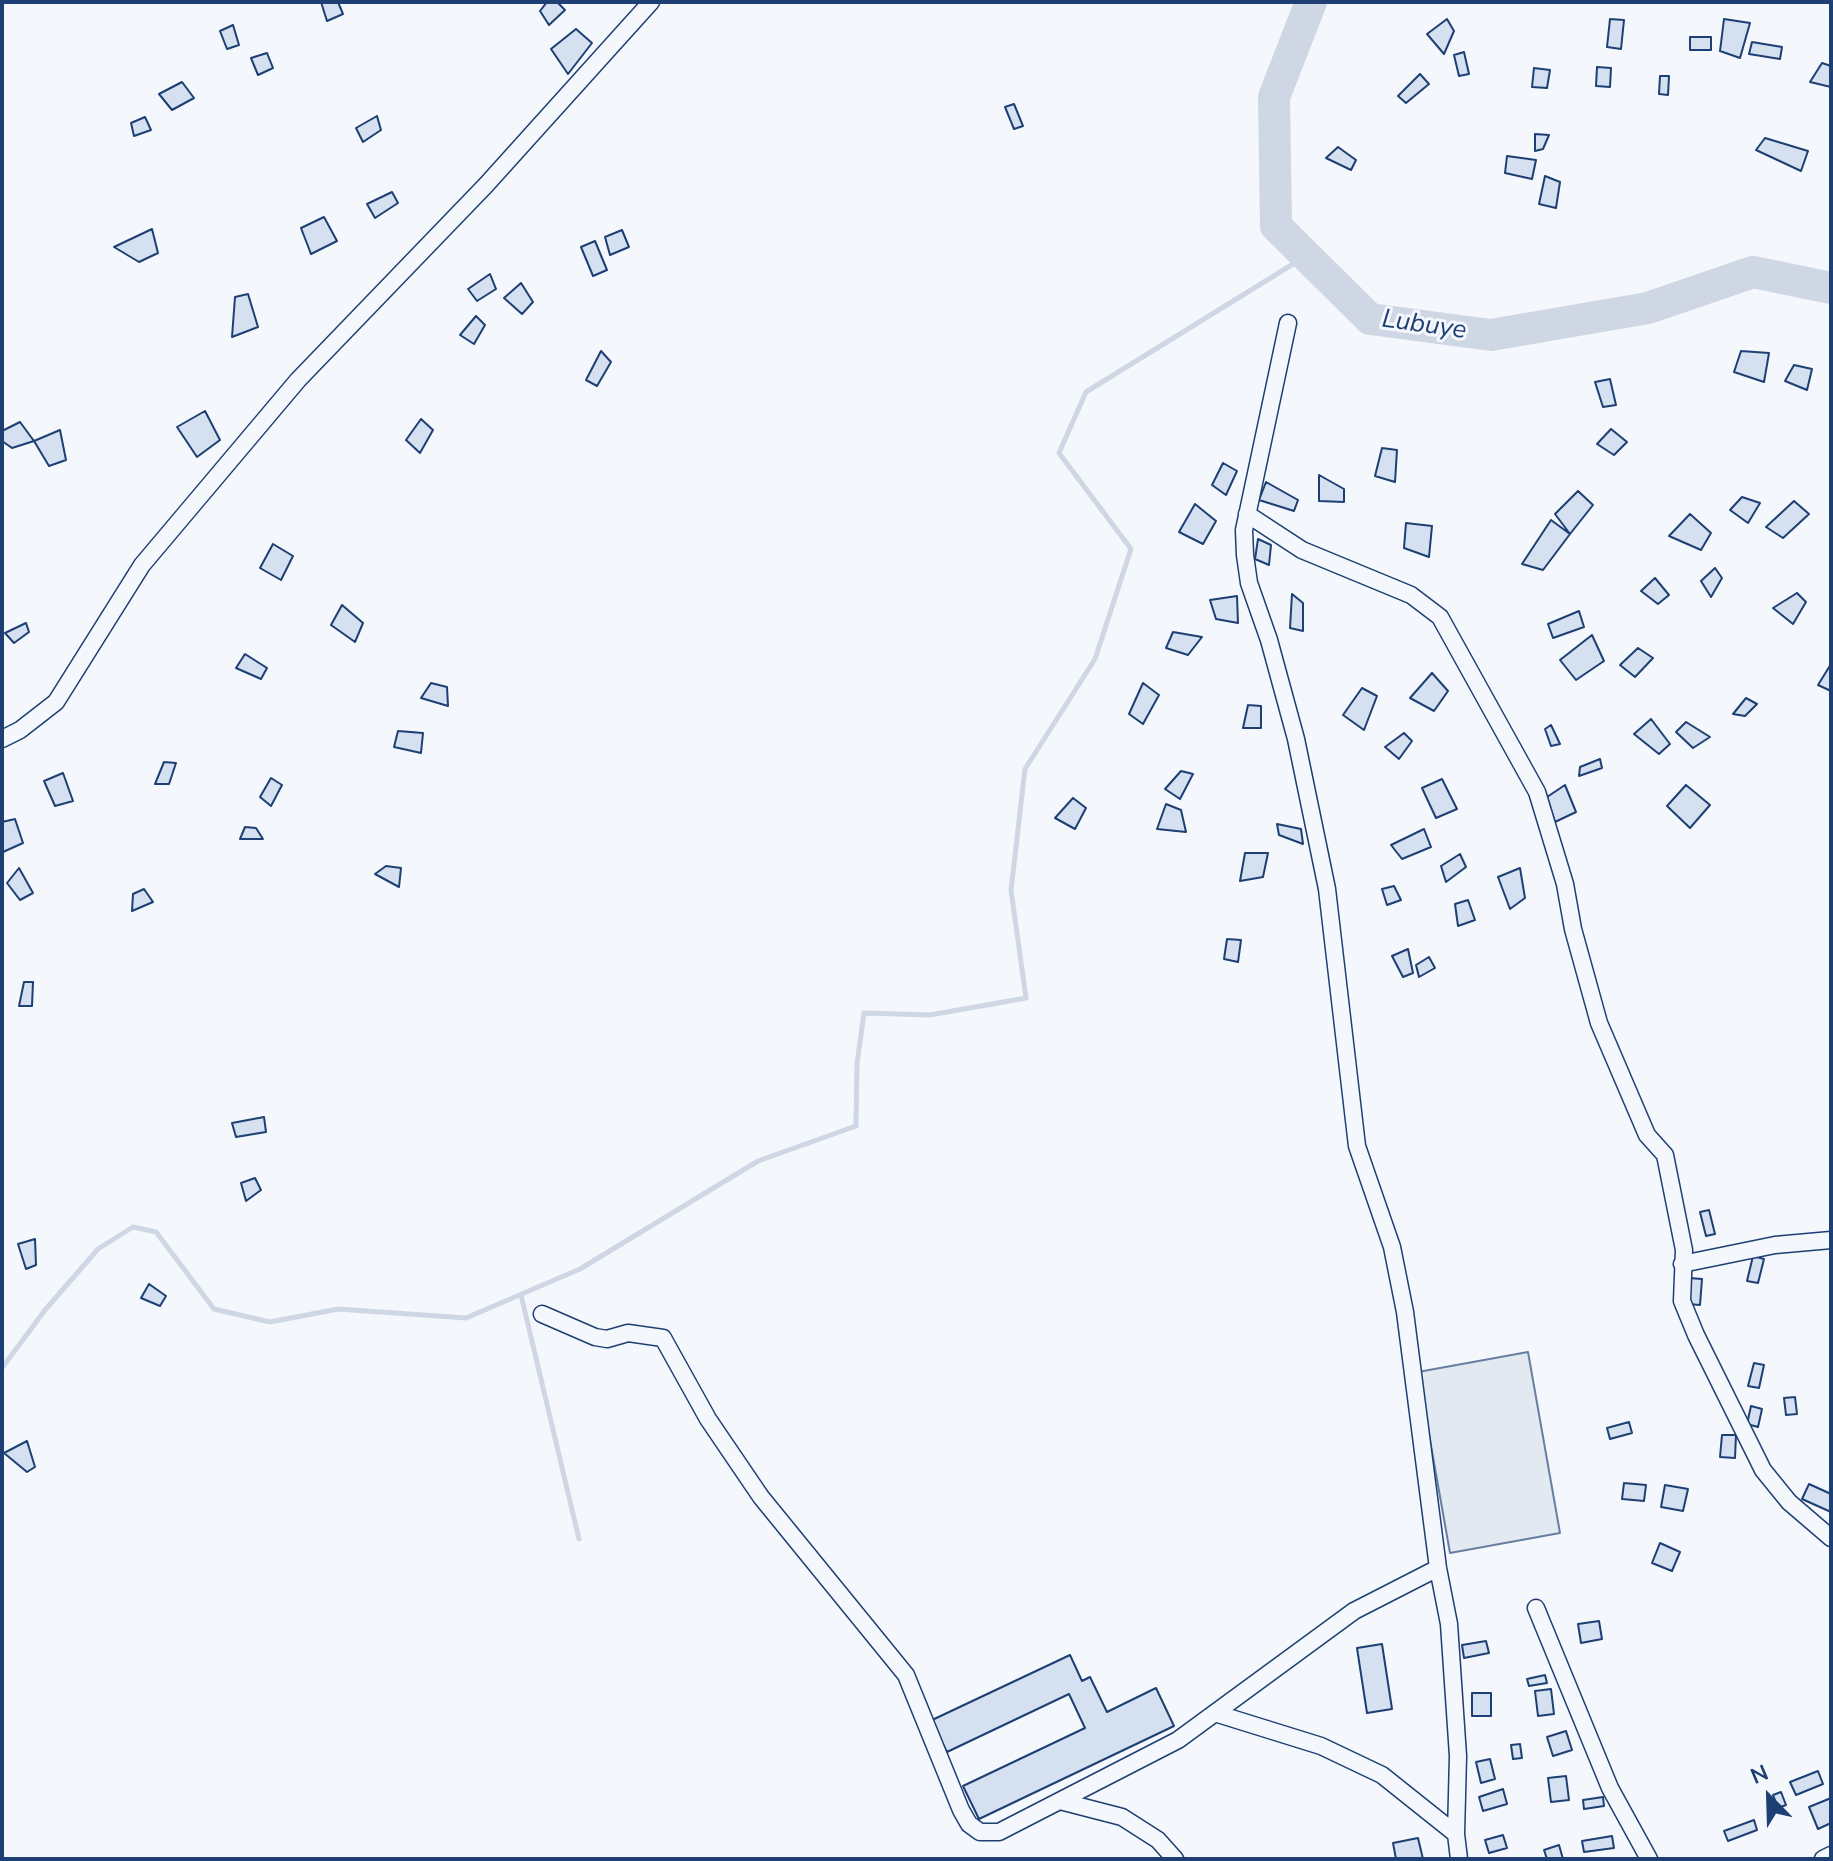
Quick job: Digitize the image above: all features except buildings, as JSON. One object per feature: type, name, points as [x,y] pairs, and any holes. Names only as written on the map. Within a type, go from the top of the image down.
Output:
[{"type":"street","points":[[2,739],[20,730],[56,702],[142,565],[298,380],[486,185],[651,2]]},
{"type":"street","points":[[1288,323],[1244,530],[1249,583],[1269,640],[1296,739],[1327,889],[1357,1146],[1392,1247],[1405,1312],[1438,1568],[1449,1624],[1458,1756],[1456,1834],[1459,1859]]},
{"type":"street","points":[[1247,514],[1302,550],[1411,595],[1440,617],[1537,792],[1565,884],[1573,929],[1599,1023],[1647,1135],[1665,1155],[1678,1209],[1682,1301],[1763,1470],[1789,1502],[1831,1538]]},
{"type":"street","points":[[1682,1264],[1775,1245],[1831,1240]]},
{"type":"street","points":[[542,1314],[595,1337],[607,1339],[628,1333],[663,1338],[708,1419],[761,1497],[906,1675],[969,1824],[980,1832],[999,1832],[1178,1740],[1218,1714],[1354,1611],[1438,1568]]},
{"type":"street","points":[[1536,1608],[1610,1788],[1649,1859]]},
{"type":"street","points":[[1218,1714],[1321,1746],[1382,1775],[1456,1834]]},
{"type":"street","points":[[1060,1801],[1122,1817],[1158,1840],[1175,1859]]},
{"type":"street","points":[[1823,1859],[1831,1855]]},
{"type":"shaded area","points":[[1528,1352],[1560,1533],[1450,1553],[1418,1372]]},
{"type":"waterway","name":"Lubuye","points":[[1311,2],[1274,97],[1276,226],[1370,319],[1491,335],[1648,308],[1753,272],[1831,288]]},
{"type":"waterway","points":[[2,1368],[45,1310],[98,1249],[133,1227],[156,1232],[214,1309],[270,1322],[338,1309],[466,1318],[580,1269],[758,1161],[856,1126],[857,1064],[864,1013],[930,1015],[1026,998],[1011,890],[1025,769],[1095,659],[1131,549],[1059,453],[1086,392],[1306,256]]},
{"type":"waterway","points":[[521,1295],[579,1539]]}]
